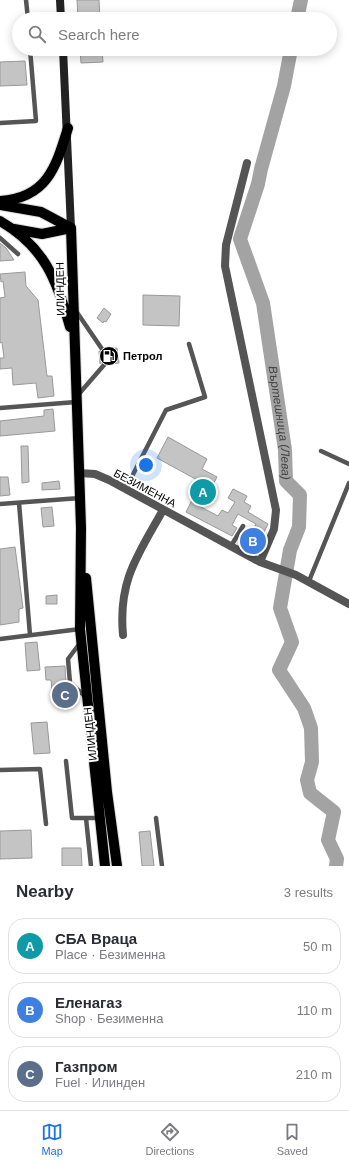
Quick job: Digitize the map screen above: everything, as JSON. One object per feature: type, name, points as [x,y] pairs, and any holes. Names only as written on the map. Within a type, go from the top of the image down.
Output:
[{"type":"main road","points":[[0,201],[25,196],[38,188],[46,180],[59,157],[68,128]]},
{"type":"main road","points":[[0,205],[41,212],[71,228]]},
{"type":"main road","points":[[0,221],[13,228],[37,250],[51,272],[61,296],[74,342]]},
{"type":"main road","points":[[13,228],[42,234],[71,228]]},
{"type":"main road","name":"ИЛИНДЕН","points":[[71,228],[81,528],[80,629],[99,818],[106,866]]},
{"type":"main road","name":"ИЛИНДЕН","points":[[81,528],[107,792],[117,866]]},
{"type":"street","points":[[60,0],[61,12]]},
{"type":"street","name":"ИЛИНДЕН","points":[[63,56],[68,128],[71,228]]},
{"type":"street","points":[[247,164],[226,245],[225,266],[276,510],[274,529],[260,562]]},
{"type":"street","name":"БЕЗИМЕННА","points":[[79,473],[95,474],[260,562],[309,581],[349,604]]},
{"type":"street","points":[[123,635],[121,613],[124,592],[132,567],[164,510]]},
{"type":"lane","points":[[26,0],[27,12]]},
{"type":"lane","points":[[0,124],[36,121],[31,56]]},
{"type":"lane","points":[[0,238],[18,254]]},
{"type":"lane","points":[[73,306],[102,349]]},
{"type":"lane","points":[[125,490],[166,410],[205,397],[189,344]]},
{"type":"lane","points":[[0,408],[76,400],[104,365]]},
{"type":"lane","points":[[321,451],[349,464]]},
{"type":"lane","points":[[309,581],[349,483]]},
{"type":"lane","points":[[0,504],[80,498]]},
{"type":"lane","points":[[18,503],[30,635]]},
{"type":"lane","points":[[232,546],[243,526]]},
{"type":"lane","points":[[0,639],[80,629]]},
{"type":"lane","points":[[81,642],[68,659],[70,683],[87,698]]},
{"type":"lane","points":[[66,761],[72,818],[99,818]]},
{"type":"lane","points":[[0,770],[40,769],[46,824]]},
{"type":"lane","points":[[86,818],[90,866]]},
{"type":"lane","points":[[156,818],[162,866]]},
{"type":"building","points":[[77,0],[99,0],[100,12],[78,12]]},
{"type":"building","points":[[80,56],[103,56],[103,62],[81,63]]},
{"type":"building","points":[[25,61],[27,85],[0,86],[0,62]]},
{"type":"building","points":[[0,243],[6,248],[14,260],[0,261]]},
{"type":"building","points":[[25,272],[26,286],[38,300],[47,376],[52,376],[54,396],[38,398],[36,383],[13,385],[12,368],[0,369],[0,358],[4,358],[2,342],[0,343],[0,298],[5,297],[3,281],[1,282],[0,274]]},
{"type":"building","points":[[143,295],[180,296],[179,326],[143,325]]},
{"type":"building","points":[[104,308],[111,314],[106,322],[104,321],[103,323],[97,318]]},
{"type":"building","points":[[117,348],[119,363],[108,364],[104,361],[100,364],[99,351],[103,353],[106,349]]},
{"type":"building","points":[[53,409],[55,431],[0,436],[0,421],[44,416],[44,410]]},
{"type":"building","points":[[168,437],[207,459],[202,469],[217,477],[201,507],[218,516],[222,510],[228,513],[235,502],[228,498],[233,489],[247,496],[244,502],[251,506],[248,512],[268,524],[255,550],[245,544],[256,524],[238,514],[232,525],[237,528],[232,536],[186,512],[201,482],[157,458]]},
{"type":"building","points":[[21,446],[28,446],[29,482],[22,483]]},
{"type":"building","points":[[0,477],[8,477],[10,495],[0,496]]},
{"type":"building","points":[[59,481],[60,489],[42,490],[42,483]]},
{"type":"building","points":[[52,507],[54,526],[43,527],[41,508]]},
{"type":"building","points":[[15,547],[23,608],[19,609],[19,622],[0,625],[0,549]]},
{"type":"building","points":[[57,595],[57,604],[46,604],[46,596]]},
{"type":"building","points":[[37,642],[40,670],[27,671],[25,643]]},
{"type":"building","points":[[65,666],[66,683],[70,688],[71,700],[53,702],[51,680],[46,680],[45,667]]},
{"type":"building","points":[[47,722],[50,753],[34,754],[31,723]]},
{"type":"building","points":[[31,830],[32,858],[0,859],[0,831]]},
{"type":"building","points":[[150,831],[154,866],[142,866],[139,832]]},
{"type":"building","points":[[62,848],[81,848],[82,866],[62,866]]},
{"type":"waterway","name":"Въртешница (Лева)","points":[[298,12],[301,0]]},
{"type":"waterway","name":"Въртешница (Лева)","points":[[290,56],[284,86],[258,184],[240,239],[263,303],[285,450],[286,481],[300,495],[299,527],[290,550],[280,608],[292,642],[279,670],[304,708],[311,728],[312,762],[307,780],[310,793],[334,812],[328,840],[337,859],[336,866]]},
{"type":"place","name":"Петрол","points":[[109,356]]},
{"type":"place","name":"СБА Враца","points":[[203,492]]},
{"type":"place","name":"Еленагаз","points":[[253,541]]},
{"type":"place","name":"Газпром","points":[[65,695]]}]
